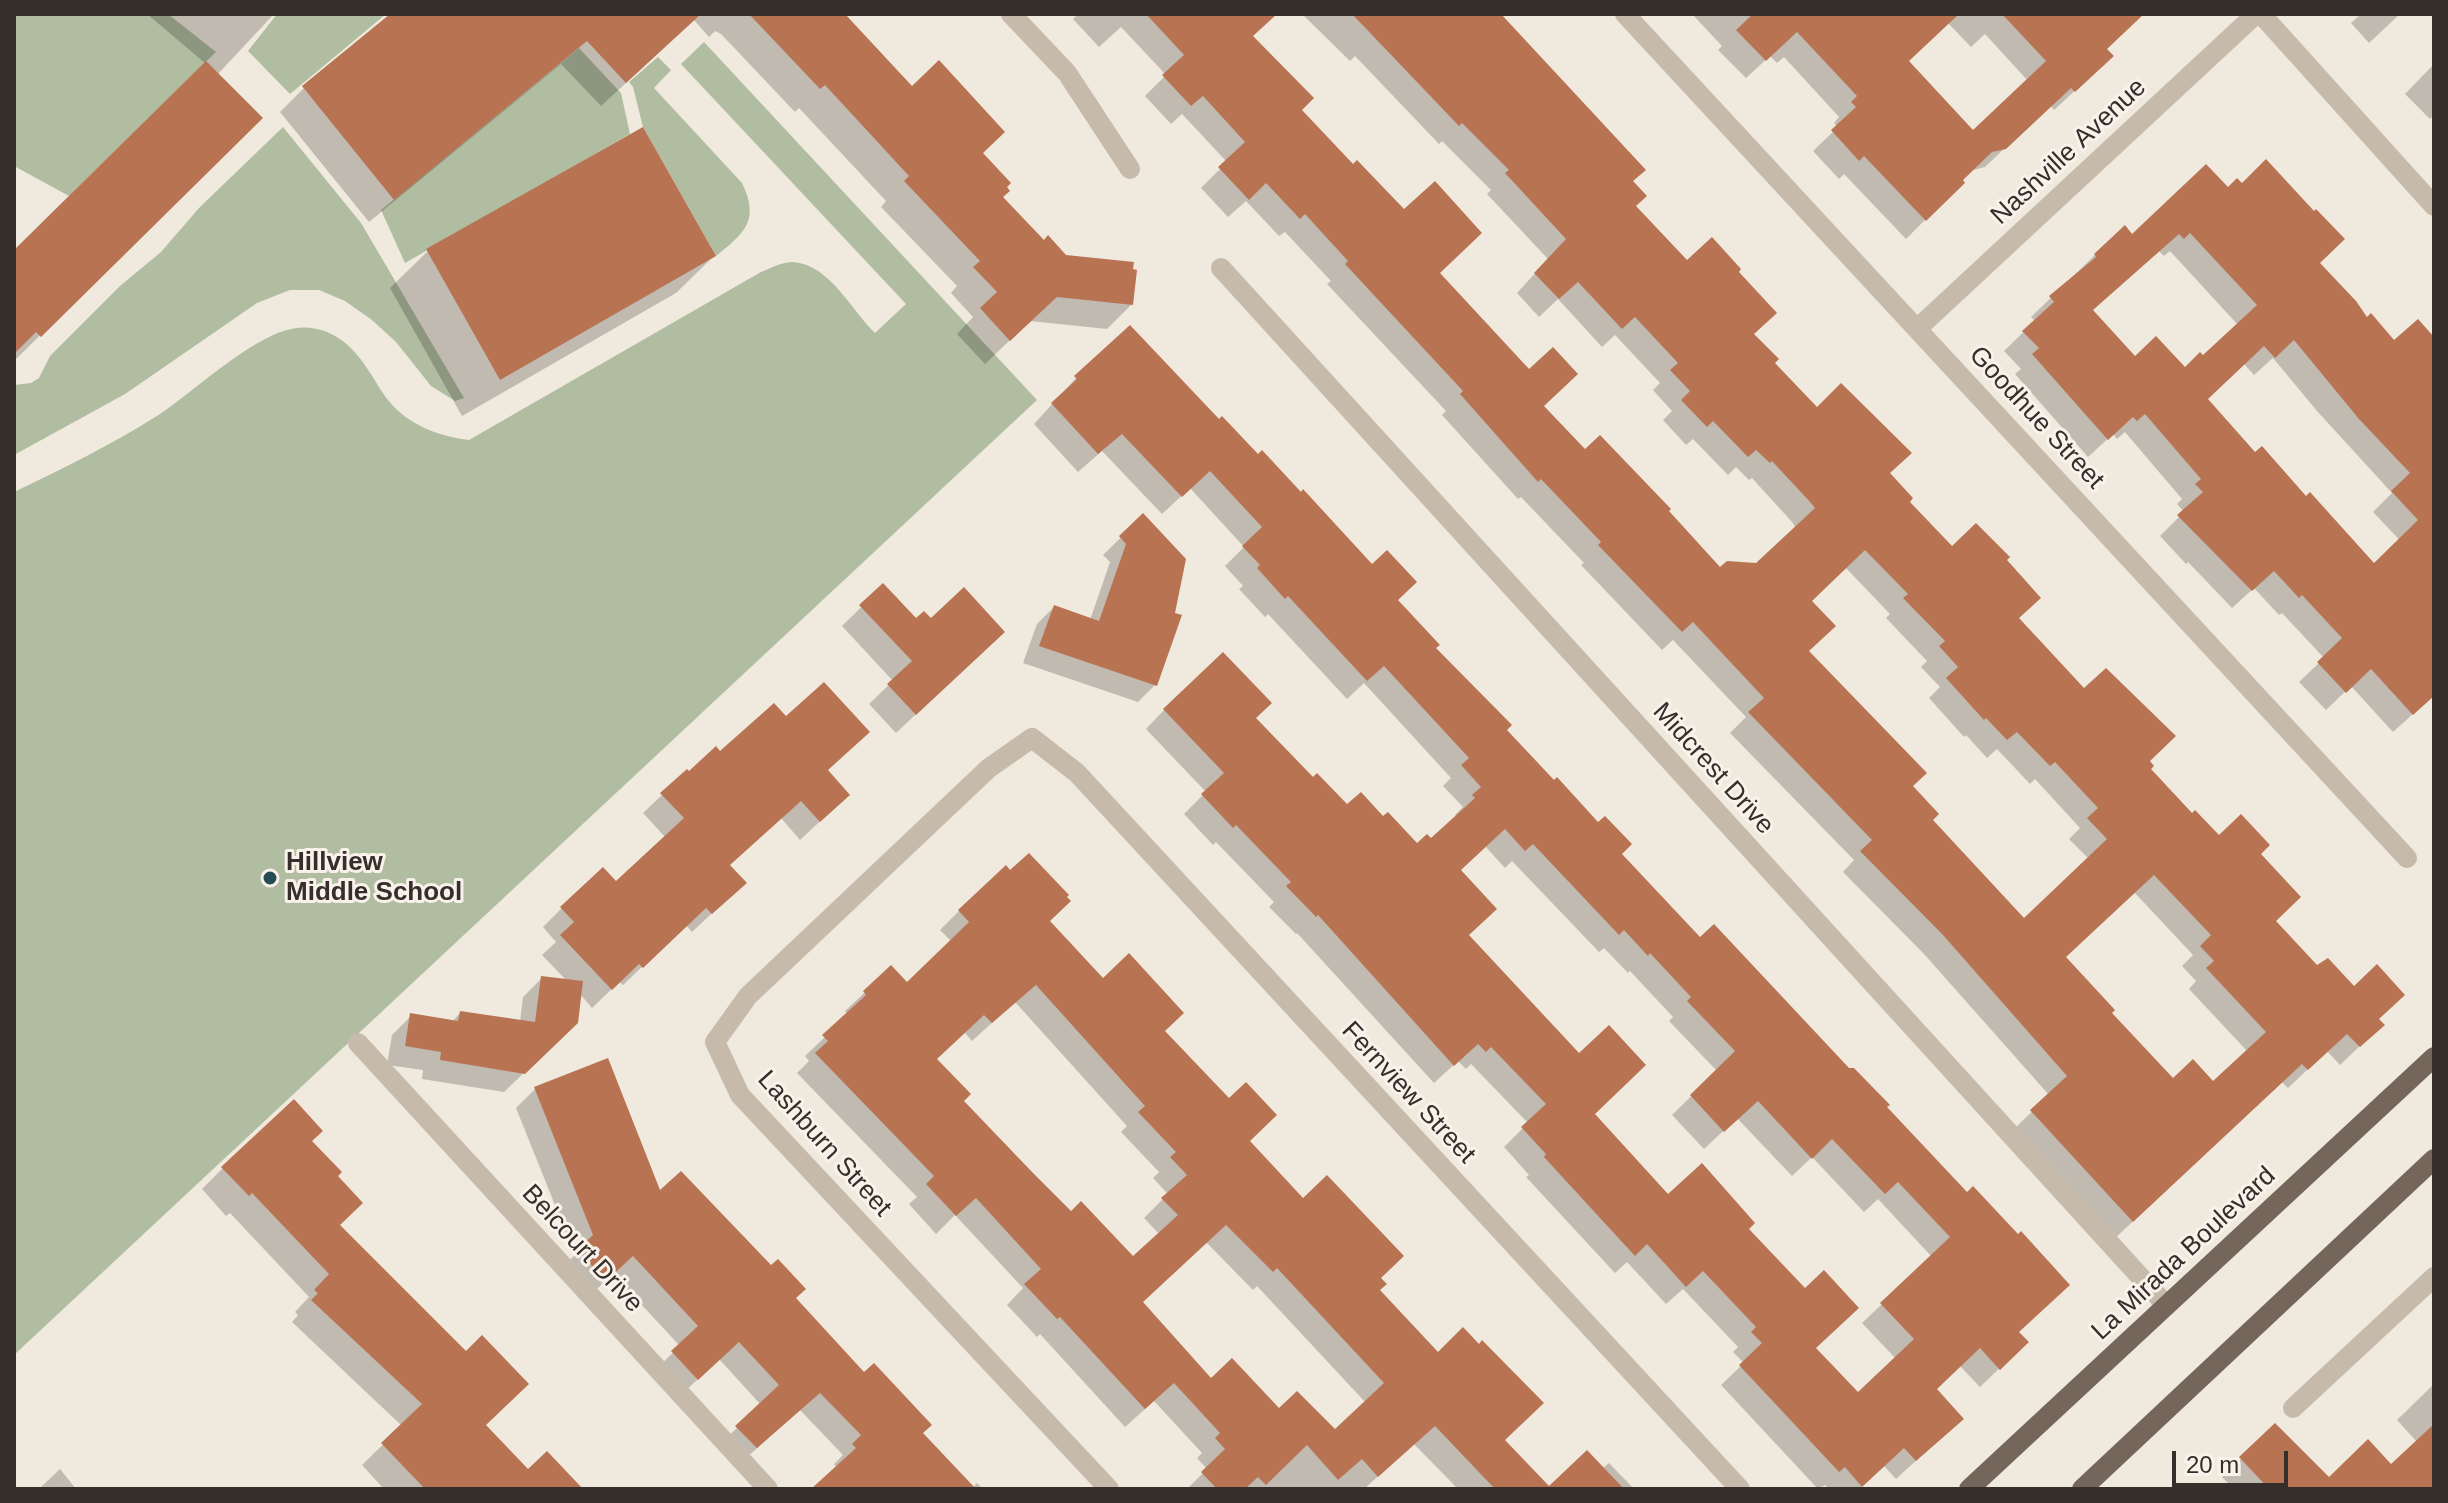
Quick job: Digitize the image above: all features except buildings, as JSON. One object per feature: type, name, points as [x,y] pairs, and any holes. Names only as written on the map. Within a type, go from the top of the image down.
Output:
[{"type":"main road","name":"La Mirada Boulevard","points":[[1969,1489],[2434,1057]]},
{"type":"main road","points":[[2082,1489],[2434,1159]]},
{"type":"street","points":[[1011,14],[1067,73],[1130,169]]},
{"type":"street","name":"Goodhue Street","points":[[1625,14],[2407,858]]},
{"type":"street","points":[[2258,14],[2434,206]]},
{"type":"street","name":"Nashville Avenue","points":[[1918,328],[2258,14]]},
{"type":"street","name":"Midcrest Drive","points":[[1221,268],[2166,1305]]},
{"type":"street","name":"Lashburn Street","points":[[1032,738],[989,768],[748,996],[715,1042],[740,1095],[1109,1489]]},
{"type":"street","name":"Fernview Street","points":[[1032,738],[1077,773],[1740,1489]]},
{"type":"street","name":"Belcourt Drive","points":[[358,1043],[768,1489]]},
{"type":"street","points":[[2293,1408],[2434,1277]]},
{"type":"green space","points":[[14,14],[168,14],[216,52],[69,196],[14,166]]},
{"type":"green space","points":[[277,14],[386,14],[290,94],[248,51]]},
{"type":"green space","name":"Hillview Middle School","points":[[704,42],[1037,400],[14,1355],[14,492],[70,465],[160,414],[256,344],[295,328],[324,331],[344,342],[358,355],[388,400],[414,423],[446,436],[469,440],[761,272],[785,263],[806,265],[818,271],[839,290],[875,333],[906,304],[681,64]]},
{"type":"green space","points":[[579,48],[621,93],[630,134],[405,263],[381,210]]},
{"type":"green space","points":[[658,57],[671,70],[654,88],[742,183],[747,196],[750,207],[747,225],[716,256],[643,127],[629,82]]},
{"type":"green space","points":[[283,127],[361,223],[464,398],[455,401],[431,386],[396,342],[345,301],[319,290],[290,290],[257,303],[125,394],[14,455],[14,385],[31,383],[39,378],[50,356],[120,286],[161,252],[199,208]]},
{"type":"place","name":"Hillview Middle School","points":[[270,878]]}]
